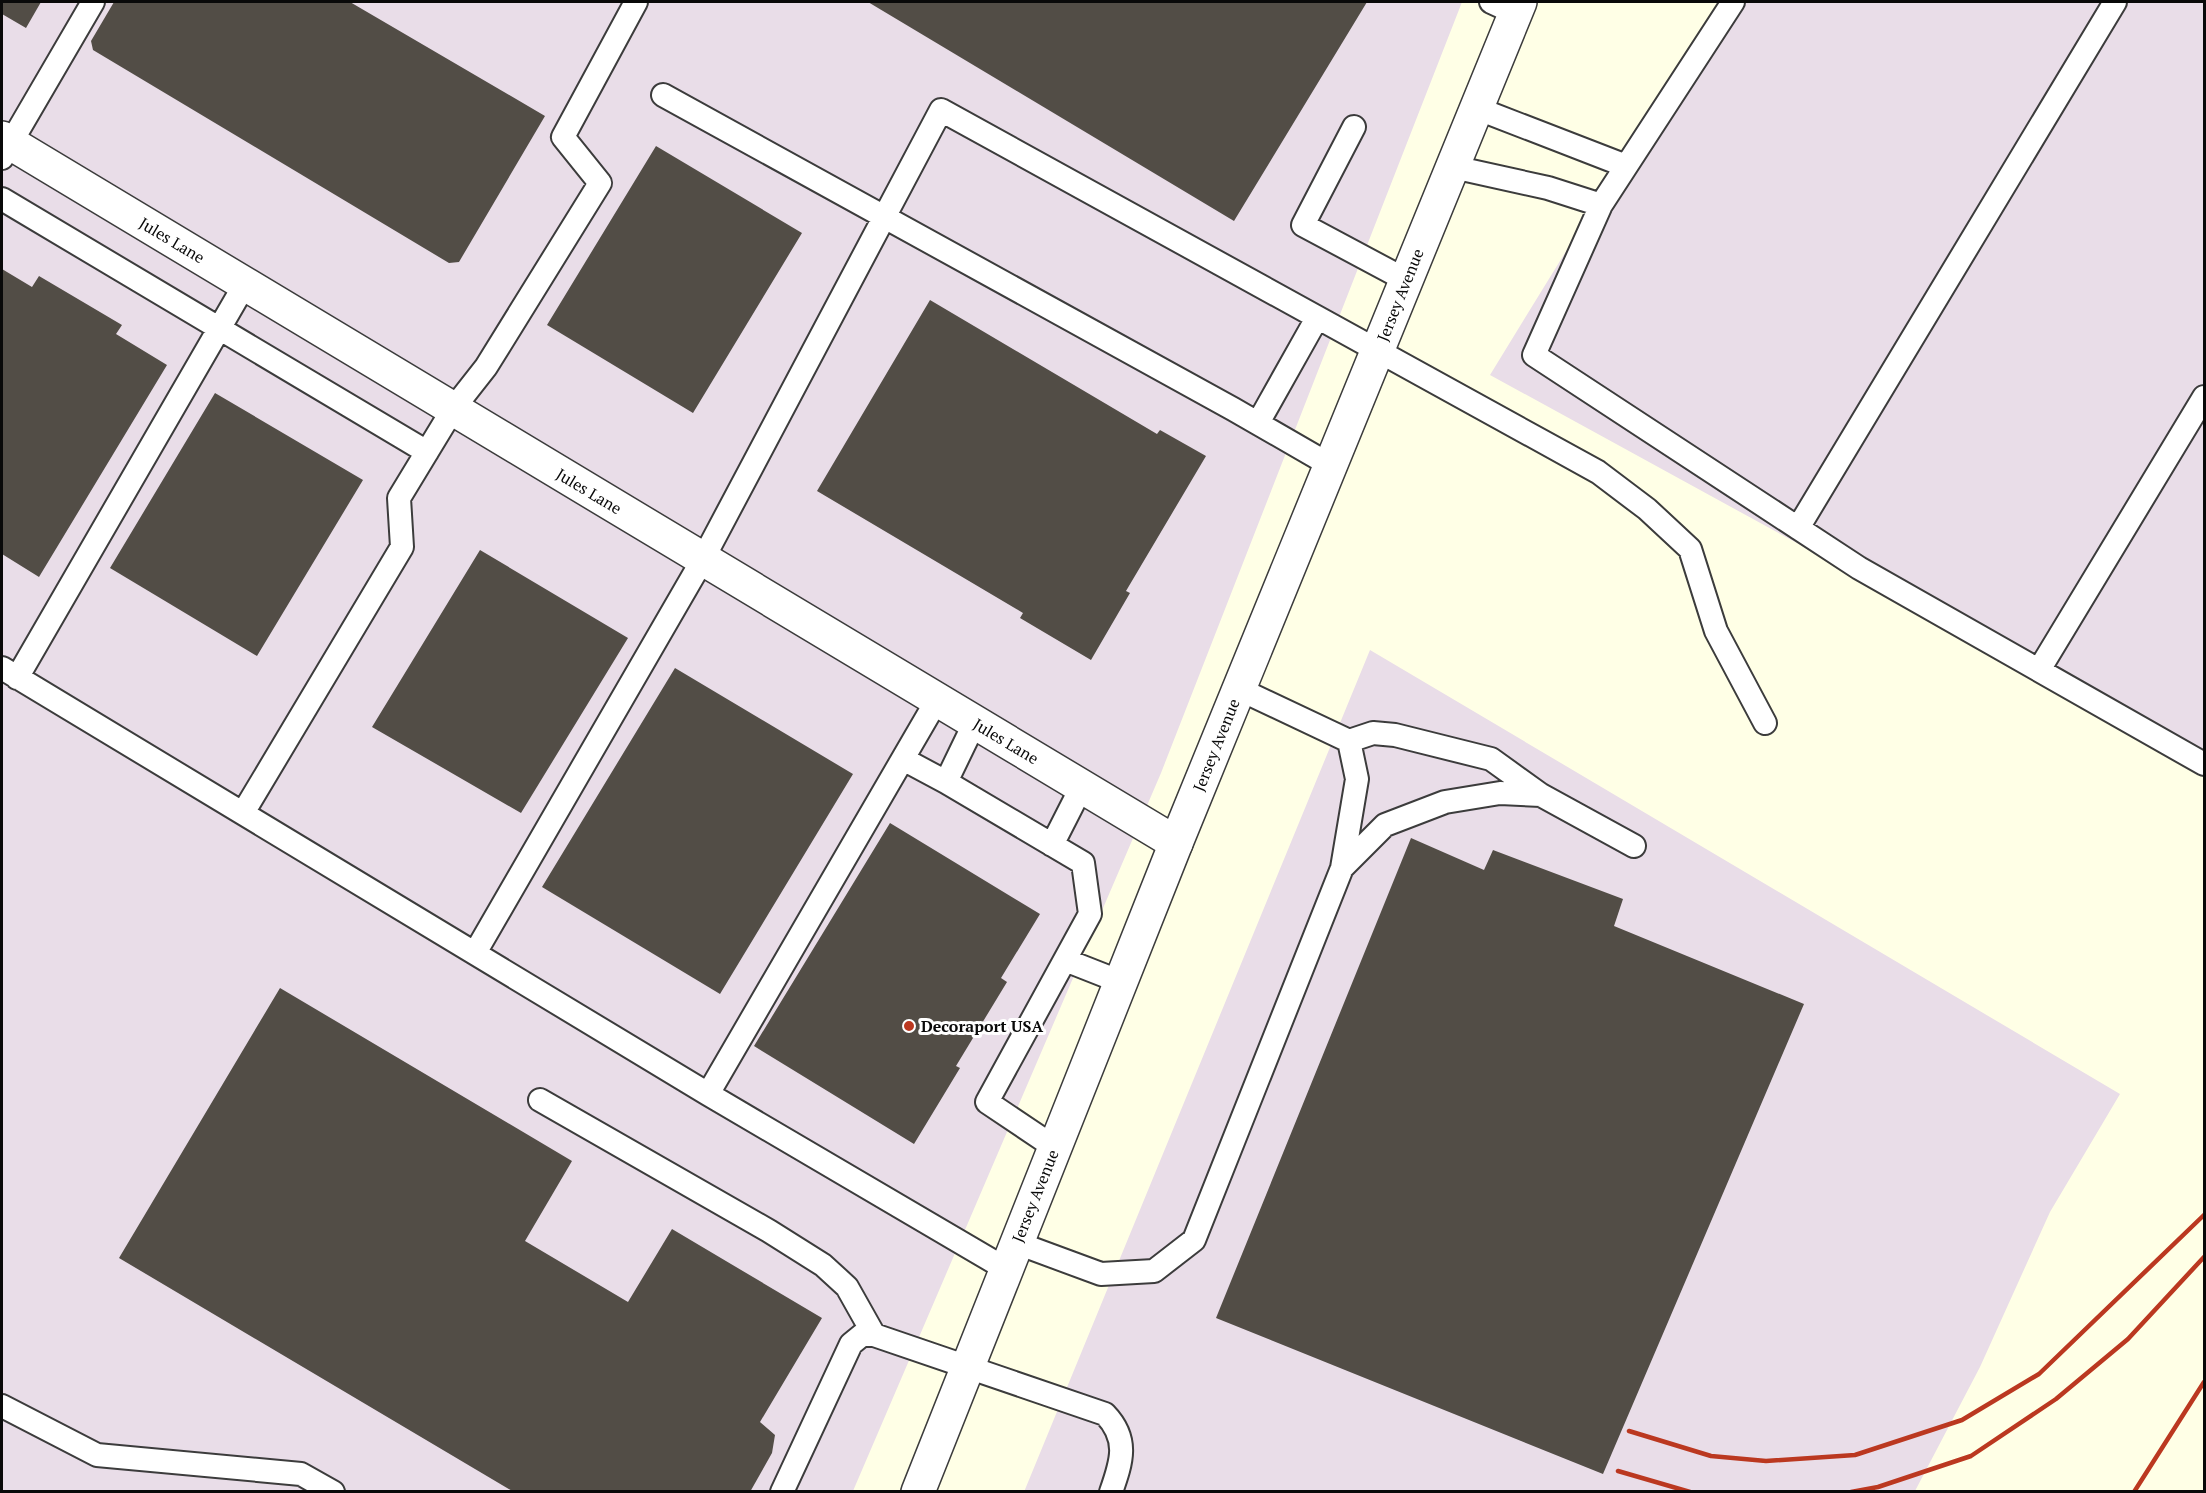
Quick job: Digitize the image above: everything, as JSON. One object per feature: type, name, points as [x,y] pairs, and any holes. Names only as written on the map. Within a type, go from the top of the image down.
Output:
[{"type":"street","name":"Jersey Avenue","points":[[918,1491],[1176,843],[1453,167],[1476,108],[1509,5]]},
{"type":"street","name":"Jules Lane","points":[[4,146],[244,284],[1176,843]]},
{"type":"lane","points":[[4,146],[93,2]]},
{"type":"lane","points":[[243,813],[402,547],[399,498],[453,409],[486,367],[600,183],[563,138],[636,2]]},
{"type":"lane","points":[[1733,2],[1601,205],[1534,355],[1859,568],[2205,764]]},
{"type":"lane","points":[[1798,528],[2115,2]]},
{"type":"lane","points":[[663,95],[885,216],[1330,465]]},
{"type":"lane","points":[[1476,108],[1626,166]]},
{"type":"lane","points":[[475,953],[703,559],[941,110],[1598,472],[1647,509],[1690,549],[1716,631],[1765,723]]},
{"type":"lane","points":[[1354,127],[1303,225],[1406,280]]},
{"type":"lane","points":[[1453,167],[1548,189],[1601,205]]},
{"type":"lane","points":[[2,199],[427,452]]},
{"type":"lane","points":[[244,284],[9,673],[708,1094],[1011,1256],[1101,1274],[1154,1271],[1194,1240],[1342,868],[1357,780],[1349,741]]},
{"type":"lane","points":[[1258,423],[1317,318]]},
{"type":"lane","points":[[2039,670],[2205,397]]},
{"type":"lane","points":[[1239,689],[1349,741],[1373,733],[1395,735],[1491,759],[1541,795],[1634,846]]},
{"type":"lane","points":[[708,1094],[937,700]]},
{"type":"lane","points":[[946,782],[975,722]]},
{"type":"lane","points":[[903,759],[1083,863],[1090,914],[987,1102],[1054,1147]]},
{"type":"lane","points":[[1052,845],[1082,786]]},
{"type":"lane","points":[[1342,868],[1385,825],[1445,802],[1500,794],[1541,795]]},
{"type":"lane","points":[[1065,960],[1121,982]]},
{"type":"lane","points":[[540,1100],[769,1231],[823,1265],[847,1287],[874,1335]]},
{"type":"lane","points":[[782,1491],[850,1344],[862,1335],[874,1335],[1105,1414],[1118,1427],[1121,1450],[1115,1490]]},
{"type":"lane","points":[[2,1406],[97,1455],[301,1474],[333,1491]]},
{"type":"shaded area","points":[[2,2],[1462,2],[1161,773],[853,1491],[2,1492]]},
{"type":"shaded area","points":[[1719,2],[2204,2],[2204,774],[1795,542],[1490,375]]},
{"type":"shaded area","points":[[1370,650],[2120,1094],[2050,1212],[1980,1367],[1915,1491],[1024,1492]]},
{"type":"building","points":[[2,2],[41,2],[26,28],[2,14]]},
{"type":"building","points":[[114,2],[350,2],[545,116],[459,262],[449,263],[93,50],[91,41]]},
{"type":"building","points":[[868,2],[1367,2],[1234,221]]},
{"type":"building","points":[[656,146],[802,233],[693,413],[547,325]]},
{"type":"building","points":[[2,269],[32,287],[39,276],[122,325],[116,334],[167,365],[39,577],[2,554]]},
{"type":"building","points":[[930,300],[1157,434],[1160,430],[1206,456],[1126,591],[1130,593],[1091,660],[1020,618],[1023,613],[817,491]]},
{"type":"building","points":[[215,393],[363,480],[257,656],[110,568]]},
{"type":"building","points":[[480,550],[628,638],[521,813],[372,727]]},
{"type":"building","points":[[675,668],[853,774],[720,994],[542,887]]},
{"type":"building","points":[[890,823],[1040,914],[1001,978],[1007,982],[956,1066],[960,1068],[914,1144],[754,1046]]},
{"type":"building","points":[[1411,838],[1484,870],[1493,850],[1623,899],[1614,926],[1804,1004],[1603,1474],[1216,1318]]},
{"type":"building","points":[[280,988],[572,1161],[525,1241],[628,1302],[672,1229],[822,1318],[760,1422],[775,1435],[772,1453],[750,1492],[514,1492],[119,1258]]},
{"type":"railway","points":[[1629,1431],[1711,1456],[1766,1461],[1855,1455],[1962,1420],[2039,1374],[2204,1215]]},
{"type":"railway","points":[[1851,1492],[1878,1487],[1971,1456],[2056,1399],[2128,1339],[2204,1257]]},
{"type":"railway","points":[[2134,1492],[2204,1382]]},
{"type":"railway","points":[[1618,1471],[1690,1492]]},
{"type":"place","name":"Decoraport USA","points":[[909,1026]]}]
